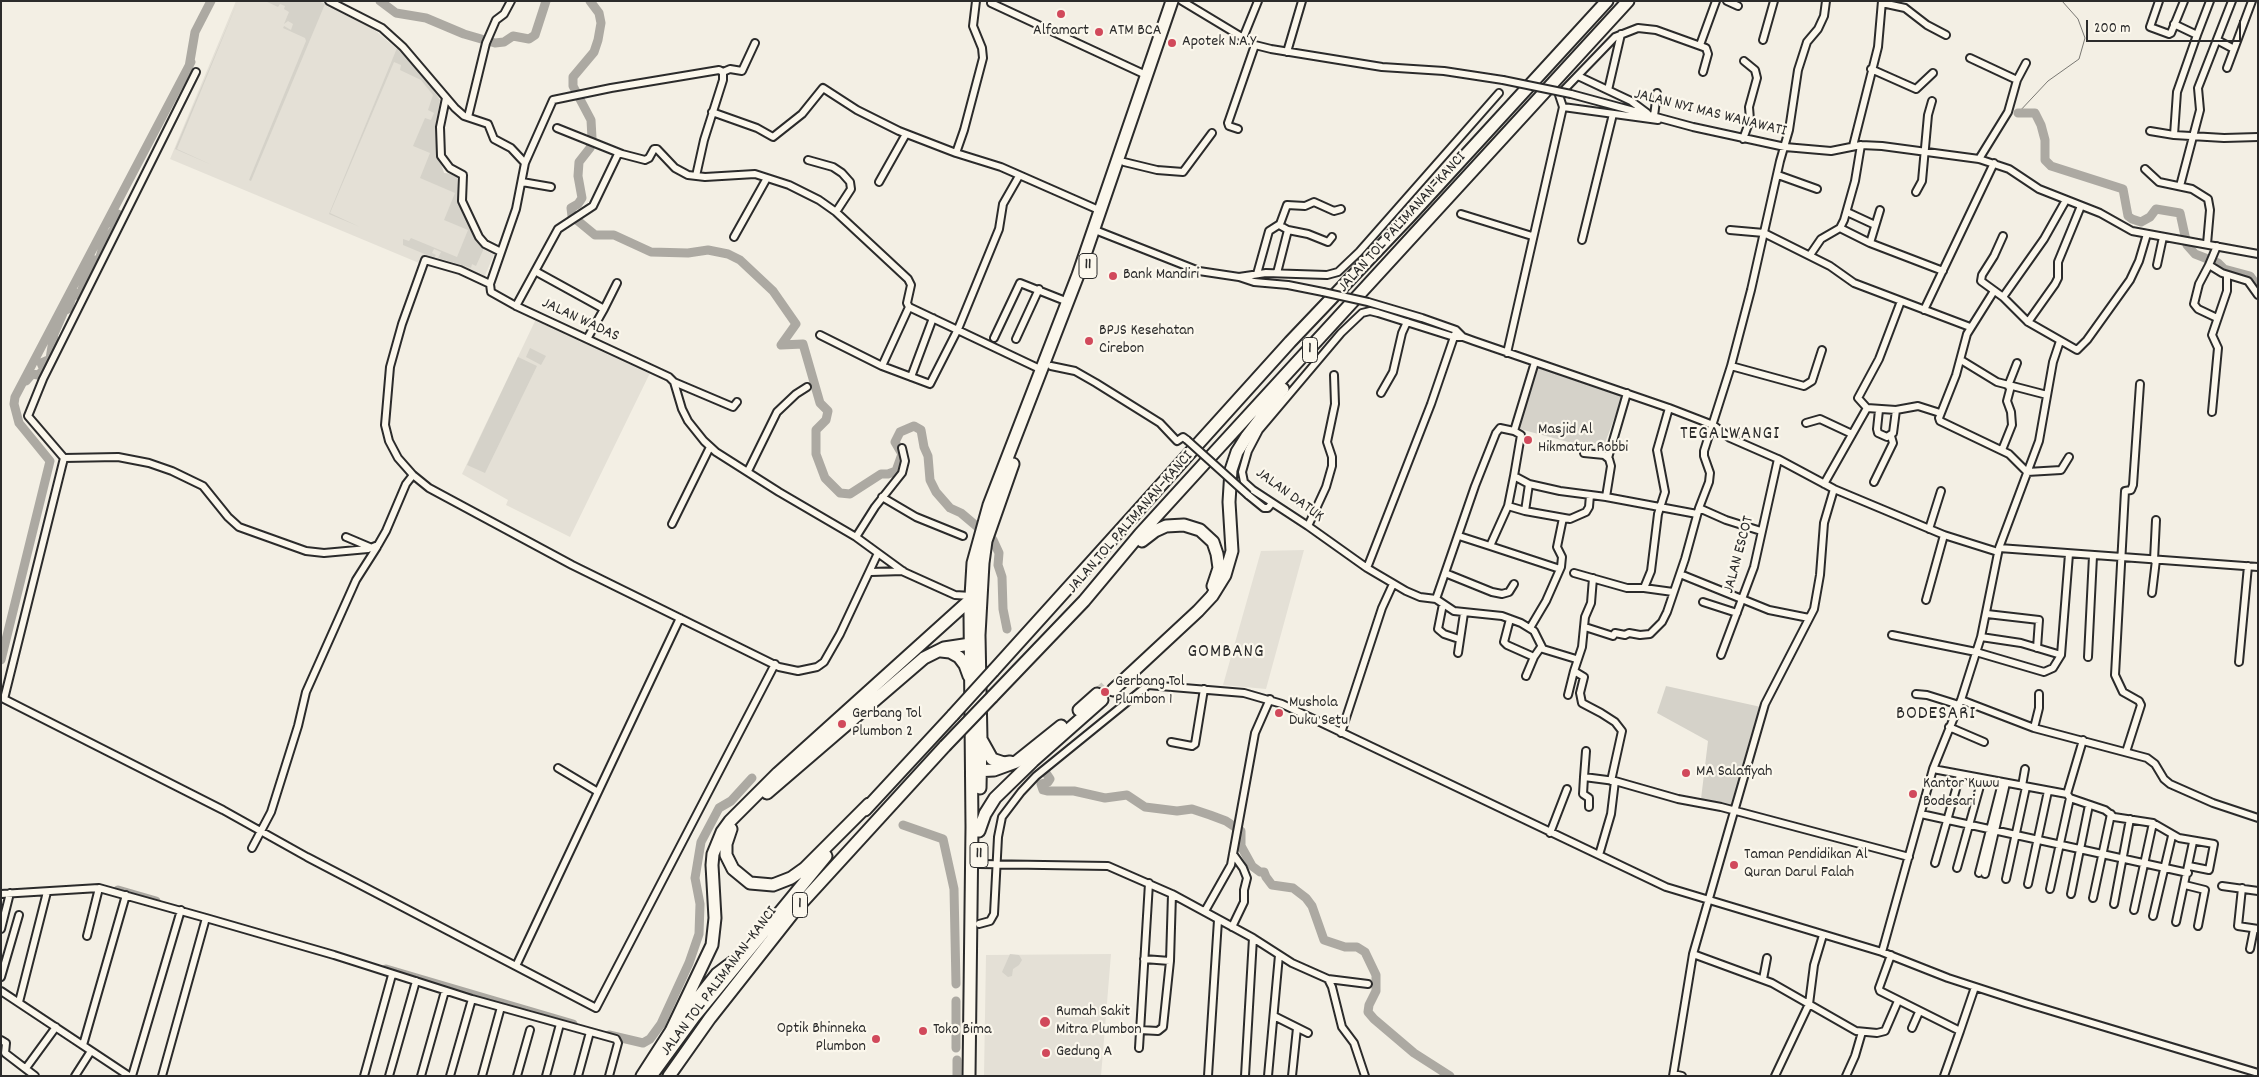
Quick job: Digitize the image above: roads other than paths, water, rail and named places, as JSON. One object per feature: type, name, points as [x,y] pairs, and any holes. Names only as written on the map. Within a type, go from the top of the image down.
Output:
[{"type":"highway","name":"11","points":[[1098,231],[1101,212],[1172,1]]},
{"type":"highway","name":"11","points":[[969,1076],[976,775],[981,740],[974,597],[982,563],[983,539],[1017,453],[1181,1]]},
{"type":"highway","name":"JALAN TOL PALIMANAN–KANCI","points":[[651,1076],[694,1017],[869,804],[953,715],[1290,342],[1607,1]]},
{"type":"highway","name":"JALAN TOL PALIMANAN–KANCI","points":[[669,1076],[710,1018],[796,909],[945,746],[1084,601],[1140,534],[1628,1]]},
{"type":"highway","points":[[1084,601],[1147,536],[1155,531],[1174,525],[1192,527],[1207,535],[1215,548],[1219,568],[1210,590],[1111,687],[1198,611],[1220,585],[1232,551],[1229,487],[1231,470],[1237,452],[1256,423],[1338,319]]},
{"type":"highway","points":[[642,1076],[671,1030],[712,945],[715,918],[712,865],[715,849],[722,832],[785,766],[974,597]]},
{"type":"highway","name":"11","points":[[975,640],[972,685],[979,831],[976,1076]]},
{"type":"highway","points":[[908,656],[940,641],[975,640]]},
{"type":"highway","points":[[869,804],[805,868],[778,884],[765,886],[750,883],[738,875],[729,863],[726,855],[727,836],[740,816],[911,667],[937,650],[975,640]]},
{"type":"highway","points":[[937,650],[950,652],[959,657],[965,665],[972,685]]},
{"type":"highway","points":[[976,775],[1016,762],[1099,697],[996,798],[985,814],[979,831]]},
{"type":"highway","points":[[981,740],[992,759],[1004,763],[1016,762]]},
{"type":"highway","points":[[976,775],[996,777],[1011,773],[1033,761]]},
{"type":"highway","points":[[671,1030],[717,974],[749,951]]},
{"type":"street","points":[[329,1],[350,10],[382,28],[403,47],[460,113],[488,124],[494,139],[511,148],[525,163]]},
{"type":"street","points":[[468,117],[486,44],[496,20],[504,14],[512,1]]},
{"type":"street","points":[[956,153],[983,58],[982,48],[973,26],[976,1]]},
{"type":"street","name":"JALAN NYI MAS WANAWATI","points":[[1181,1],[1255,44],[1287,52],[1382,67],[1444,71],[1503,80],[1571,94],[1670,121],[1785,147],[1831,151],[1861,145],[1926,150],[1979,159],[2009,169],[2039,189],[2100,213],[2127,229],[2258,254]]},
{"type":"street","points":[[1243,38],[1258,1]]},
{"type":"street","points":[[1287,52],[1302,1]]},
{"type":"street","points":[[1700,45],[1716,1]]},
{"type":"street","points":[[1727,1],[1738,6]]},
{"type":"street","points":[[1763,40],[1774,1]]},
{"type":"street","points":[[1585,628],[1613,636],[1615,633],[1640,635],[1652,634],[1662,622],[1680,574],[1698,511],[1710,478],[1704,456],[1732,366],[1785,147],[1794,106],[1798,70],[1807,42],[1818,29],[1824,16],[1826,1]]},
{"type":"street","points":[[2159,1],[2150,27],[2169,34],[2184,1]]},
{"type":"street","points":[[2174,135],[2177,92],[2210,1]]},
{"type":"street","points":[[2186,187],[2200,110],[2198,88],[2232,1]]},
{"type":"street","points":[[2226,68],[2252,1]]},
{"type":"street","points":[[1853,146],[1860,125],[1871,69],[1878,47],[1882,2],[1905,8],[1927,25],[1946,35]]},
{"type":"street","points":[[991,3],[1146,75]]},
{"type":"street","points":[[2174,24],[2197,35]]},
{"type":"street","points":[[1507,353],[1562,106],[1560,95],[1621,34],[1633,29],[1647,28],[1700,45],[1708,51],[1703,72]]},
{"type":"street","points":[[1608,90],[1621,34]]},
{"type":"street","points":[[2217,40],[2234,49]]},
{"type":"street","points":[[755,43],[742,71],[730,69],[723,72],[719,70],[552,101],[525,163],[516,209],[490,284],[460,270],[425,260],[402,324],[390,367],[385,425],[389,441],[398,458],[412,475],[429,488],[572,565],[774,664],[798,671],[817,667],[824,662],[871,572],[878,553]]},
{"type":"street","points":[[1238,129],[1229,126],[1228,123],[1255,44]]},
{"type":"street","points":[[1970,58],[2017,80]]},
{"type":"street","points":[[1743,139],[1750,120],[1750,107],[1757,78],[1755,70],[1744,61]]},
{"type":"street","points":[[1979,159],[2008,112],[2017,80],[2026,63]]},
{"type":"street","points":[[1871,69],[1916,89],[1933,73]]},
{"type":"street","points":[[64,458],[28,416],[42,379],[196,72]]},
{"type":"street","points":[[696,176],[712,112],[723,80],[723,72]]},
{"type":"street","points":[[1578,76],[1631,101],[1651,115],[1657,93]]},
{"type":"street","points":[[712,112],[756,128],[773,137],[804,111],[824,88],[857,110],[906,134],[956,153],[991,163],[1101,212]]},
{"type":"street","points":[[1239,277],[1277,273],[1335,274],[1359,252],[1499,93]]},
{"type":"street","points":[[446,98],[440,127],[441,156],[450,168],[462,174],[462,201],[479,237],[485,244],[502,252]]},
{"type":"street","points":[[1916,192],[1922,181],[1928,115],[1932,101]]},
{"type":"street","points":[[1562,106],[1670,121]]},
{"type":"street","points":[[1582,240],[1613,114]]},
{"type":"street","points":[[557,128],[622,154],[645,160],[657,148],[680,172],[696,176],[755,174],[814,197],[836,212],[911,282],[907,303],[909,307],[882,366]]},
{"type":"street","points":[[2150,131],[2174,135],[2224,138],[2258,137]]},
{"type":"street","points":[[1124,162],[1157,170],[1183,172],[1212,133]]},
{"type":"street","points":[[879,182],[906,134]]},
{"type":"street","points":[[1810,255],[1822,238],[1840,228],[1847,212],[1861,145]]},
{"type":"street","points":[[516,306],[558,229],[593,206],[617,156],[622,154]]},
{"type":"street","points":[[808,160],[833,167],[850,182],[851,188],[836,212]]},
{"type":"street","points":[[1924,310],[1972,205],[1994,163]]},
{"type":"street","points":[[2144,169],[2159,182],[2186,187],[2210,202],[2207,244]]},
{"type":"street","points":[[1778,175],[1817,189]]},
{"type":"street","points":[[820,335],[882,366],[926,384],[932,382],[958,330],[1001,221],[1003,204],[1019,176]]},
{"type":"street","points":[[734,237],[768,178]]},
{"type":"street","points":[[522,182],[551,187]]},
{"type":"street","points":[[2003,297],[2044,239],[2066,200]]},
{"type":"street","points":[[1256,274],[1269,230],[1279,225],[1285,208],[1292,204],[1305,206],[1314,202],[1334,210],[1341,209]]},
{"type":"street","points":[[2028,322],[2058,278],[2058,262],[2081,206]]},
{"type":"street","points":[[1870,243],[1880,210]]},
{"type":"street","points":[[1847,212],[1876,225]]},
{"type":"street","points":[[1461,214],[1532,236]]},
{"type":"street","points":[[1279,225],[1288,230],[1308,234],[1328,242],[1332,237]]},
{"type":"street","points":[[1840,228],[1870,243],[1943,271]]},
{"type":"street","points":[[1277,273],[1288,230]]},
{"type":"street","points":[[1730,230],[1764,233],[1810,255],[1854,283],[1970,327]]},
{"type":"street","points":[[1098,231],[1198,270],[1239,277],[1254,282],[1288,285],[1396,309],[1455,334],[1670,408],[1713,425],[1730,438],[1778,459],[1834,489],[1944,535],[1998,550],[2258,567]]},
{"type":"street","points":[[2003,236],[1980,279],[2003,297],[2028,322],[2077,350],[2087,340],[2134,272],[2147,234]]},
{"type":"street","points":[[2156,266],[2163,237]]},
{"type":"street","points":[[2217,246],[2201,279],[2194,304],[2217,318]]},
{"type":"street","points":[[2210,262],[2228,275],[2248,281],[2258,295]]},
{"type":"street","points":[[535,271],[604,309]]},
{"type":"street","points":[[2212,412],[2218,344],[2212,335],[2227,292],[2228,275]]},
{"type":"street","points":[[587,339],[617,283]]},
{"type":"street","points":[[994,338],[1019,283],[1072,298]]},
{"type":"street","name":"JALAN WADAS","points":[[490,284],[491,292],[516,306],[669,377],[674,382],[733,407],[737,402]]},
{"type":"street","points":[[1016,338],[1039,289]]},
{"type":"street","points":[[1994,291],[1970,327],[1961,360],[1940,413],[1940,421],[2002,450],[2017,460],[2027,472]]},
{"type":"street","points":[[1901,301],[1879,359],[1858,395],[1859,400],[1867,408],[1896,410],[1918,406],[1940,413]]},
{"type":"street","points":[[909,307],[1047,368],[1069,370],[1083,376],[1160,423],[1177,441],[1183,437],[1264,508],[1268,508],[1272,503]]},
{"type":"street","name":"JALAN DATUK","points":[[1436,599],[1420,597],[1392,584],[1367,568],[1312,520],[1272,503],[1253,490],[1242,477],[1242,467],[1259,430],[1329,347],[1362,313],[1370,311],[1455,334]]},
{"type":"street","points":[[911,377],[933,318]]},
{"type":"street","points":[[1381,393],[1393,372],[1402,333],[1407,322]]},
{"type":"street","points":[[1367,568],[1431,404],[1455,334]]},
{"type":"street","points":[[1882,952],[1933,769],[1960,703],[1981,637],[1998,550],[2039,441],[2053,362],[2060,341]]},
{"type":"street","points":[[1732,366],[1804,386],[1812,382],[1822,350]]},
{"type":"street","points":[[1961,360],[2010,386],[2047,395]]},
{"type":"street","points":[[1514,431],[1535,362]]},
{"type":"street","points":[[2002,450],[2012,425],[2011,412],[2007,400],[2017,363]]},
{"type":"street","points":[[1312,520],[1332,466],[1332,458],[1327,442],[1335,404],[1334,375]]},
{"type":"street","points":[[674,382],[685,415],[693,428],[710,446],[779,492],[856,537],[904,572],[955,595],[974,597]]},
{"type":"street","points":[[2126,752],[2141,705],[2139,701],[2123,692],[2115,675],[2125,491],[2131,490],[2133,485],[2140,384]]},
{"type":"street","points":[[748,471],[778,412],[796,394],[807,387]]},
{"type":"street","points":[[1606,497],[1611,466],[1608,458],[1627,393]]},
{"type":"street","points":[[1644,588],[1651,571],[1660,506],[1665,487],[1657,450],[1670,408]]},
{"type":"street","points":[[1824,484],[1867,408]]},
{"type":"street","points":[[1880,410],[1878,434],[1887,437],[1891,436]]},
{"type":"street","points":[[1874,482],[1893,443],[1891,436],[1896,410]]},
{"type":"street","points":[[1806,422],[1820,419],[1852,434]]},
{"type":"street","points":[[1490,546],[1508,506],[1522,437],[1514,431],[1500,428],[1496,433],[1436,599],[1464,613],[1495,615],[1510,619],[1530,628],[1538,637],[1542,647],[1548,651],[1576,659]]},
{"type":"street","points":[[672,524],[710,446]]},
{"type":"street","points":[[856,537],[882,497],[902,474],[905,461],[902,448]]},
{"type":"street","points":[[1584,453],[1604,455],[1608,458]]},
{"type":"street","points":[[64,458],[118,457],[149,463],[172,471],[203,486],[228,517],[239,527],[306,551],[324,553],[375,547]]},
{"type":"street","points":[[2027,472],[2061,470],[2069,457]]},
{"type":"street","points":[[64,458],[4,699],[100,746],[596,1008],[774,664]]},
{"type":"street","name":"JALAN ESCOT","points":[[1721,655],[1754,567],[1778,459]]},
{"type":"street","points":[[252,848],[271,812],[298,726],[306,692],[356,580],[386,532],[406,484],[412,475]]},
{"type":"street","points":[[1514,476],[1529,484],[1552,490],[1698,511],[1762,532]]},
{"type":"street","points":[[1525,511],[1529,484]]},
{"type":"street","points":[[1682,1076],[1673,1075],[1693,954],[1765,704],[1809,618],[1817,595],[1824,523],[1834,489]]},
{"type":"street","points":[[1929,529],[1941,491]]},
{"type":"street","points":[[1508,506],[1563,518],[1577,517],[1586,512],[1589,507],[1590,495]]},
{"type":"street","points":[[882,497],[916,517],[963,536]]},
{"type":"street","points":[[1530,628],[1546,600],[1560,568],[1562,557],[1557,546],[1563,518]]},
{"type":"street","points":[[2152,593],[2156,520]]},
{"type":"street","points":[[1926,600],[1944,535]]},
{"type":"street","points":[[1459,536],[1560,568]]},
{"type":"street","points":[[346,537],[375,547]]},
{"type":"street","points":[[1892,635],[1976,652],[2040,672],[2053,668],[2061,655],[2070,554]]},
{"type":"street","points":[[2088,657],[2093,556]]},
{"type":"street","points":[[2239,662],[2248,566]]},
{"type":"street","points":[[871,572],[904,572]]},
{"type":"street","points":[[1574,573],[1627,588],[1673,592]]},
{"type":"street","points":[[1680,574],[1769,610],[1809,618]]},
{"type":"street","points":[[1445,575],[1502,594],[1509,592],[1514,584]]},
{"type":"street","points":[[1568,695],[1576,659],[1582,644],[1593,578]]},
{"type":"street","points":[[1341,733],[1382,608],[1392,584]]},
{"type":"street","points":[[955,595],[962,607]]},
{"type":"street","points":[[1703,602],[1737,614]]},
{"type":"street","points":[[1443,604],[1438,629],[1444,634],[1459,639]]},
{"type":"street","points":[[1458,653],[1464,613]]},
{"type":"street","points":[[1987,614],[2039,620],[2037,648]]},
{"type":"street","points":[[516,966],[680,618]]},
{"type":"street","points":[[1510,619],[1504,642],[1534,657]]},
{"type":"street","points":[[1981,637],[2037,648],[2061,655]]},
{"type":"street","points":[[1526,676],[1534,657],[1542,647]]},
{"type":"street","points":[[1574,671],[1584,677],[1580,692],[1582,703],[1608,717],[1622,731],[1613,781],[1611,814],[1599,855]]},
{"type":"street","points":[[979,924],[988,922],[993,917],[999,825],[1002,817],[1036,776],[1148,685],[1244,693],[1270,699],[1666,887],[1882,952],[1975,987],[2258,1073]]},
{"type":"street","points":[[1172,742],[1192,746],[1195,744],[1204,689]]},
{"type":"street","points":[[1916,694],[1960,703],[2034,728],[2150,760],[2170,784],[2214,803],[2258,818]]},
{"type":"street","points":[[2034,728],[2039,708],[2039,694]]},
{"type":"street","points":[[1204,911],[1228,870],[1233,854],[1235,834],[1256,733],[1270,699]]},
{"type":"street","points":[[1949,727],[1984,742]]},
{"type":"street","points":[[2050,889],[2068,796],[2082,740]]},
{"type":"street","points":[[1586,751],[1582,792],[1584,796],[1589,798],[1589,807]]},
{"type":"street","points":[[558,768],[598,792]]},
{"type":"street","points":[[1922,814],[2165,868],[2209,870],[2215,846],[2212,843],[2193,842],[2172,836],[2153,823],[2117,817],[2068,796],[1933,769]]},
{"type":"street","points":[[2006,879],[2016,835],[2025,769]]},
{"type":"street","points":[[1935,863],[1960,775]]},
{"type":"street","points":[[1584,777],[1613,781],[1678,799],[1736,810],[1909,857]]},
{"type":"street","points":[[1957,868],[1982,779]]},
{"type":"street","points":[[1982,874],[2004,783]]},
{"type":"street","points":[[1550,833],[1567,789]]},
{"type":"street","points":[[2028,884],[2048,791]]},
{"type":"street","points":[[2071,894],[2089,805]]},
{"type":"street","points":[[2093,898],[2110,814]]},
{"type":"street","points":[[2114,904],[2130,819]]},
{"type":"street","points":[[2134,910],[2153,823]]},
{"type":"street","points":[[2154,916],[2172,836]]},
{"type":"street","points":[[2176,922],[2193,842]]},
{"type":"street","points":[[1232,928],[1244,902],[1247,878],[1243,868],[1233,854]]},
{"type":"street","points":[[979,864],[1117,868],[1172,894],[1232,928],[1254,938],[1278,955],[1328,980],[1368,984]]},
{"type":"street","points":[[1139,1048],[1149,883]]},
{"type":"street","points":[[2185,885],[2204,890],[2198,926]]},
{"type":"street","points":[[2222,886],[2258,891]]},
{"type":"street","points":[[87,936],[99,888]]},
{"type":"street","points":[[1,894],[99,888],[334,955],[472,1000],[617,1041],[609,1076]]},
{"type":"street","points":[[2242,888],[2238,926],[2256,929],[2250,950]]},
{"type":"street","points":[[19,1002],[47,892]]},
{"type":"street","points":[[1,928],[10,893]]},
{"type":"street","points":[[1140,1030],[1158,1031],[1162,1028],[1170,960],[1172,894]]},
{"type":"street","points":[[83,1045],[126,895]]},
{"type":"street","points":[[1,991],[130,1076],[180,910]]},
{"type":"street","points":[[1,976],[19,915]]},
{"type":"street","points":[[162,1076],[206,918]]},
{"type":"street","points":[[1208,1076],[1218,920]]},
{"type":"street","points":[[1775,1076],[1809,1004],[1814,965],[1823,935]]},
{"type":"street","points":[[1245,1076],[1254,938]]},
{"type":"street","points":[[1693,954],[1762,979],[1851,1029],[1862,1032],[1885,1031],[1898,1001]]},
{"type":"street","points":[[1268,1076],[1278,955]]},
{"type":"street","points":[[1891,956],[1879,990],[1919,1012],[1960,1031]]},
{"type":"street","points":[[1762,979],[1768,958]]},
{"type":"street","points":[[1144,959],[1170,960]]},
{"type":"street","points":[[364,1076],[392,975]]},
{"type":"street","points":[[1328,980],[1332,987],[1342,1027],[1354,1043],[1365,1076]]},
{"type":"street","points":[[389,1076],[416,981]]},
{"type":"street","points":[[1944,1076],[1975,987]]},
{"type":"street","points":[[421,1076],[445,991]]},
{"type":"street","points":[[450,1076],[472,1000]]},
{"type":"street","points":[[482,1076],[501,1007]]},
{"type":"street","points":[[1912,1028],[1919,1012]]},
{"type":"street","points":[[1274,1016],[1308,1033]]},
{"type":"street","points":[[546,1076],[560,1024]]},
{"type":"street","points":[[26,1068],[56,1027]]},
{"type":"street","points":[[1292,1076],[1297,1028]]},
{"type":"street","points":[[517,1076],[530,1030]]},
{"type":"street","points":[[578,1076],[590,1032]]},
{"type":"street","points":[[1846,1076],[1856,1056],[1862,1032]]},
{"type":"street","points":[[1,1040],[6,1043],[5,1053],[34,1076]]},
{"type":"street","points":[[75,1076],[91,1051]]},
{"type":"waterway","points":[[189,67],[195,32],[211,1]]},
{"type":"waterway","points":[[380,1],[396,13],[426,18],[464,34],[495,43],[504,42],[513,36],[529,39],[535,35],[546,1]]},
{"type":"waterway","points":[[590,1],[599,13],[601,23],[598,40],[594,52],[573,77],[573,86],[591,120],[592,138],[590,148],[579,162],[578,176],[582,198],[578,204],[571,208],[572,216],[595,235],[614,235],[651,252],[688,253],[708,250],[728,254],[740,260],[773,291],[796,324],[781,345],[803,344],[820,403],[828,411],[826,420],[816,430],[816,454],[825,478],[840,493],[850,494],[881,474],[896,471],[902,454],[895,442],[900,432],[914,426],[921,430],[924,447],[928,456],[930,480],[936,492],[950,508],[961,513],[993,540],[999,553],[998,565],[1002,577],[1003,609],[1007,629]]},
{"type":"waterway","points":[[2018,113],[2048,81],[2079,59],[2085,38],[2078,19],[2062,1]]},
{"type":"waterway","points":[[1,660],[50,461],[19,423],[14,404],[15,397],[191,62]]},
{"type":"waterway","points":[[2018,113],[2035,113],[2045,140],[2045,160],[2051,166],[2123,189],[2128,216],[2132,219],[2141,222],[2150,217],[2156,209],[2180,213],[2187,245],[2195,254],[2218,263],[2224,269],[2250,276],[2258,287]]},
{"type":"waterway","points":[[26,381],[32,374],[38,375],[44,370],[41,363],[50,359],[54,334],[64,311],[68,309],[72,297],[81,292],[93,260],[99,260],[104,244],[114,229],[114,222],[118,214]]},
{"type":"waterway","points":[[1046,773],[1050,779],[1048,782],[1041,784],[1043,790],[1074,791],[1105,798],[1127,795],[1145,807],[1177,811],[1192,809],[1226,821],[1241,831],[1241,846],[1252,866],[1260,872],[1264,872],[1272,885],[1293,888],[1306,898],[1312,906],[1324,940],[1345,947],[1357,947],[1365,952],[1376,975],[1376,991],[1369,1005],[1368,1012],[1414,1053],[1450,1076]]},
{"type":"waterway","points":[[609,1035],[643,1043],[650,1039],[661,1024],[689,963],[699,934],[700,904],[695,878],[701,842],[719,808],[731,801],[752,778]]},
{"type":"waterway","points":[[903,825],[943,839],[954,889],[956,984]]},
{"type":"waterway","points":[[118,890],[156,901]]},
{"type":"waterway","points":[[386,969],[573,1024]]},
{"type":"waterway","points":[[956,1001],[956,1048]]},
{"type":"waterway","points":[[957,1060],[957,1076]]},
{"type":"tunnel","points":[[1097,694],[1108,684]]},
{"type":"place","name":"Alfamart","points":[[1061,14]]},
{"type":"place","name":"ATM BCA","points":[[1099,32]]},
{"type":"place","name":"Apotek N.A.Y","points":[[1172,43]]},
{"type":"place","name":"Bank Mandiri","points":[[1113,276]]},
{"type":"place","name":"BPJS Kesehatan Cirebon","points":[[1089,341]]},
{"type":"place","name":"Masjid Al Hikmatur Robbi","points":[[1528,440]]},
{"type":"place","name":"Gerbang Tol Plumbon 1","points":[[1105,692]]},
{"type":"place","name":"Mushola Duku Setu","points":[[1279,713]]},
{"type":"place","name":"Gerbang Tol Plumbon 2","points":[[842,724]]},
{"type":"place","name":"MA Salafiyah","points":[[1686,773]]},
{"type":"place","name":"Kantor Kuwu Bodesari","points":[[1913,794]]},
{"type":"place","name":"Taman Pendidikan Al Quran Darul Falah","points":[[1734,865]]},
{"type":"place","name":"Rumah Sakit Mitra Plumbon","points":[[1045,1022]]},
{"type":"place","name":"Toko Bima","points":[[923,1031]]},
{"type":"place","name":"Optik Bhinneka Plumbon","points":[[876,1039]]},
{"type":"place","name":"Gedung A","points":[[1046,1053]]},
{"type":"district","name":"TEGALWANGI","points":[[1730,435]]},
{"type":"district","name":"GOMBANG","points":[[1226,653]]},
{"type":"district","name":"BODESARI","points":[[1936,715]]}]
